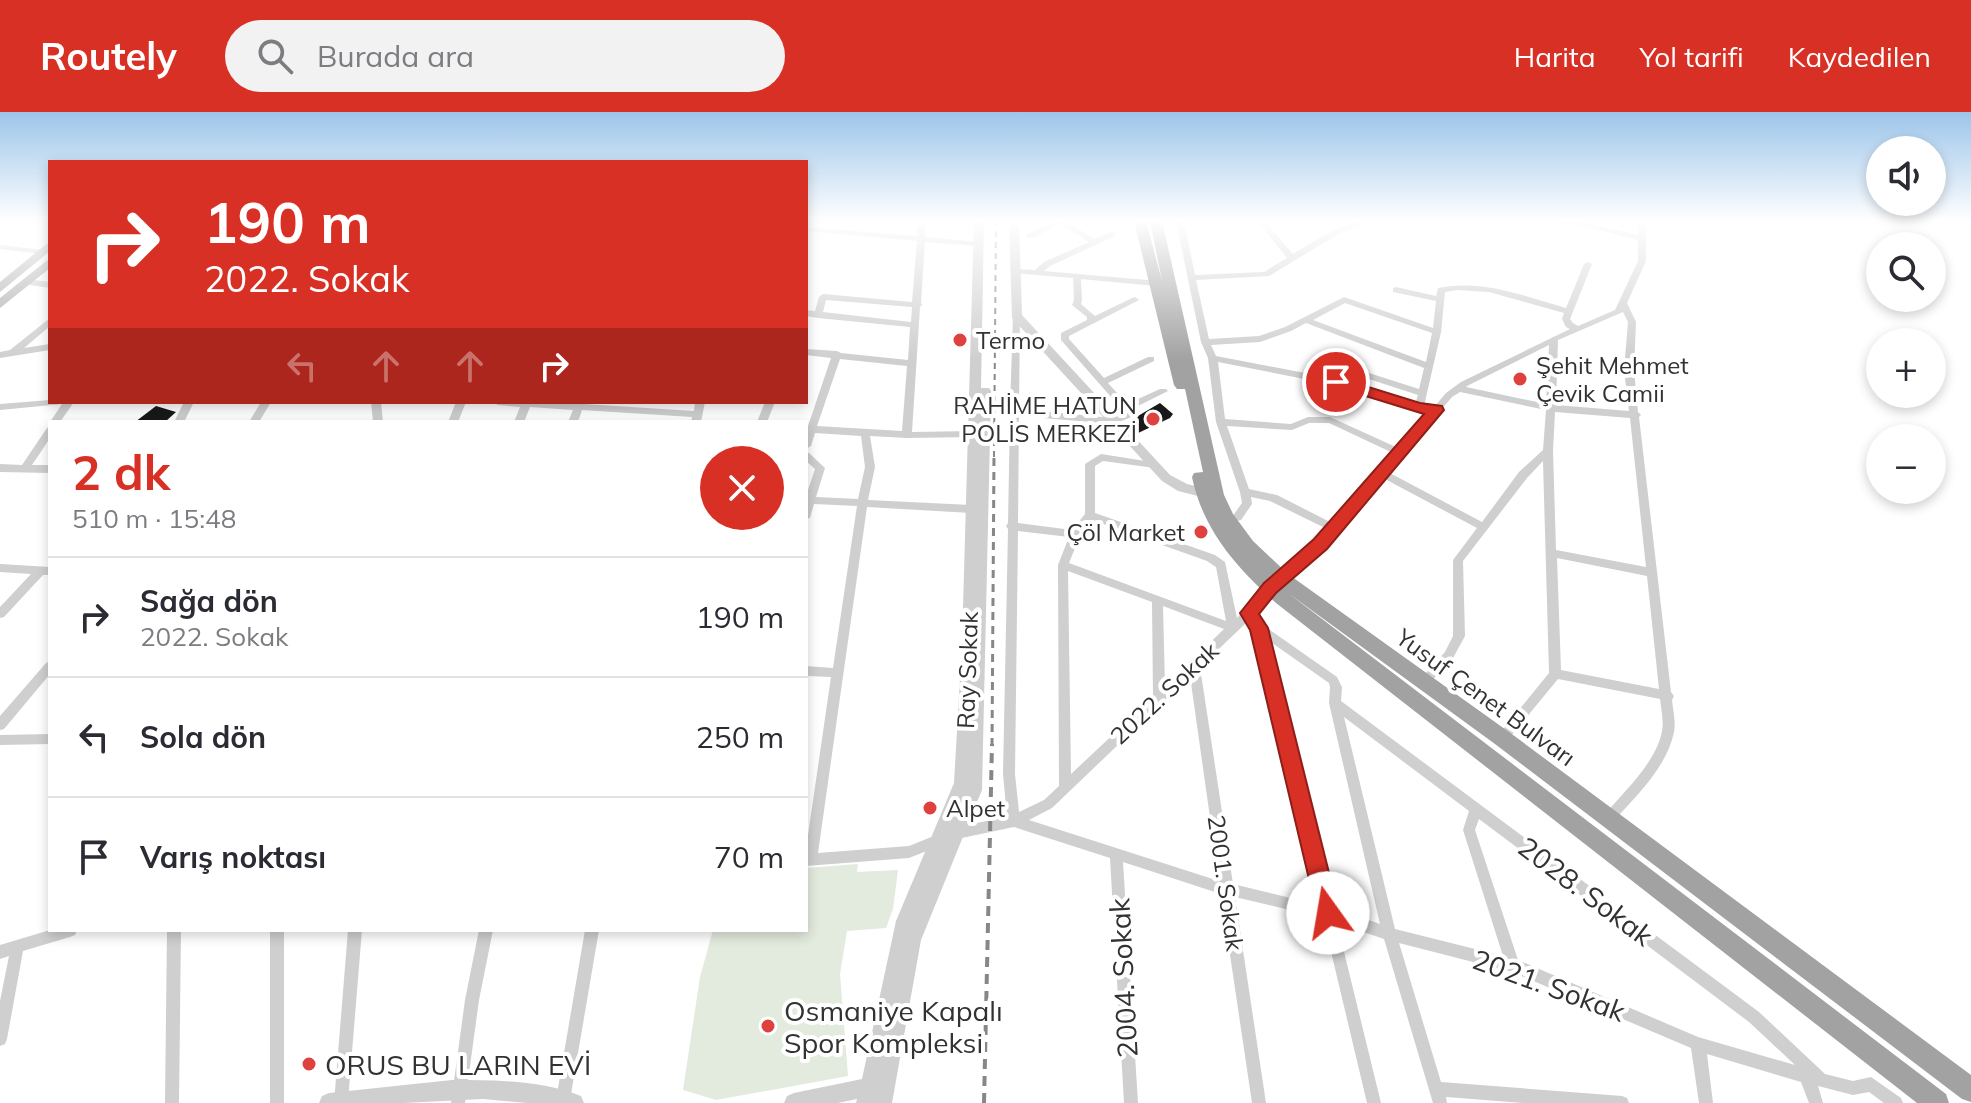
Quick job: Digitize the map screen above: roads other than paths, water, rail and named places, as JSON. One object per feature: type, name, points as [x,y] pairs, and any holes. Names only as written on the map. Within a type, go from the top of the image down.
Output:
[{"type":"highway","name":"Yusuf Çenet Bulvarı","points":[[1152,267],[1210,494]]},
{"type":"highway","name":"Yusuf Çenet Bulvarı","points":[[1165,267],[1210,494],[1211,518],[1232,548],[1937,1103]]},
{"type":"highway","name":"Yusuf Çenet Bulvarı","points":[[1276,584],[1502,738],[1971,1090]]},
{"type":"main road","points":[[0,288],[27,267]]},
{"type":"main road","points":[[0,304],[26,282],[36,267]]},
{"type":"street","points":[[907,435],[919,267]]},
{"type":"street","name":"Ray Sokak","points":[[873,1091],[905,921],[959,794],[964,768],[978,267]]},
{"type":"street","points":[[873,1091],[912,940],[971,802],[975,778],[985,267]]},
{"type":"street","points":[[865,433],[870,467],[808,860],[909,852],[956,833],[1014,821],[1009,774],[1016,316],[1014,267]]},
{"type":"street","points":[[1037,273],[1043,267]]},
{"type":"street","points":[[1189,267],[1205,342],[1213,358],[1221,422],[1245,492],[1247,504],[1237,517]]},
{"type":"street","points":[[1191,278],[1266,274],[1276,267]]},
{"type":"street","points":[[1577,329],[1569,325],[1568,311],[1587,267]]},
{"type":"street","points":[[1609,818],[1652,768],[1663,749],[1669,729],[1668,696],[1629,370],[1632,322],[1624,304],[1639,267]]},
{"type":"street","points":[[1014,271],[1156,283]]},
{"type":"street","points":[[1077,277],[1076,305],[1091,316],[1091,321]]},
{"type":"street","points":[[26,282],[48,285]]},
{"type":"street","points":[[1419,409],[1437,332],[1441,290],[1472,288],[1509,294],[1568,311]]},
{"type":"street","points":[[1396,290],[1441,300]]},
{"type":"street","points":[[818,315],[823,297],[918,305]]},
{"type":"street","points":[[1013,412],[1114,421],[1131,414],[1064,335],[1135,300]]},
{"type":"street","points":[[1205,342],[1260,339],[1344,300],[1437,332]]},
{"type":"street","name":"2022. Sokak","points":[[1014,821],[1048,804],[1249,613],[1333,528],[1449,395],[1464,384],[1554,339],[1613,316],[1624,304]]},
{"type":"street","points":[[808,313],[916,325]]},
{"type":"street","points":[[1016,316],[1176,485],[1210,494]]},
{"type":"street","points":[[1306,320],[1428,366]]},
{"type":"street","points":[[12,353],[48,323]]},
{"type":"street","points":[[1502,738],[1555,674],[1548,451],[1554,339]]},
{"type":"street","points":[[0,355],[48,347]]},
{"type":"street","points":[[808,352],[913,364]]},
{"type":"street","points":[[837,354],[809,429],[907,435],[974,434]]},
{"type":"street","points":[[1213,358],[1336,382],[1419,409],[1436,410]]},
{"type":"street","points":[[1102,382],[1151,359]]},
{"type":"street","points":[[1344,368],[1422,393]]},
{"type":"street","points":[[1460,389],[1551,408],[1636,415]]},
{"type":"street","points":[[1126,408],[1163,391]]},
{"type":"street","points":[[0,407],[48,403]]},
{"type":"street","points":[[579,404],[634,406],[697,418]]},
{"type":"street","points":[[1221,422],[1292,427],[1308,420],[1330,420],[1399,452]]},
{"type":"street","points":[[25,468],[48,433]]},
{"type":"street","points":[[1423,683],[1449,655],[1459,636],[1458,560],[1523,475],[1548,451]]},
{"type":"street","points":[[808,457],[820,468],[808,500],[971,509]]},
{"type":"street","points":[[1065,788],[1063,565],[1075,534],[1090,515],[1090,464],[1101,457],[1155,465]]},
{"type":"street","points":[[0,468],[48,469]]},
{"type":"street","points":[[1381,473],[1483,527]]},
{"type":"street","points":[[1245,492],[1273,498],[1333,528]]},
{"type":"street","points":[[1090,515],[1211,558],[1221,565],[1233,628]]},
{"type":"street","points":[[1011,526],[1075,534]]},
{"type":"street","points":[[1553,553],[1653,573]]},
{"type":"street","points":[[1063,565],[1233,628]]},
{"type":"street","points":[[0,568],[45,571]]},
{"type":"street","points":[[0,614],[45,571]]},
{"type":"street","points":[[1157,600],[1159,697]]},
{"type":"street","points":[[1249,613],[1259,628],[1374,1103]]},
{"type":"street","points":[[1259,628],[1333,680],[1336,687],[1335,703],[1389,934],[1438,1096],[1622,1103]]},
{"type":"street","name":"2001. Sokak","points":[[1194,664],[1259,1103]]},
{"type":"street","points":[[0,725],[48,668]]},
{"type":"street","points":[[808,671],[837,673]]},
{"type":"street","points":[[1555,674],[1668,696]]},
{"type":"street","points":[[1335,703],[1476,809]]},
{"type":"street","points":[[0,740],[48,739]]},
{"type":"street","name":"2028. Sokak","points":[[1513,965],[1469,830],[1476,809],[1754,1017],[1814,1077]]},
{"type":"street","name":"2021. Sokak","points":[[1014,821],[1226,889],[1328,913],[1389,934],[1513,965],[1698,1044],[1853,1088],[1871,1084]]},
{"type":"street","name":"2004. Sokak","points":[[1116,853],[1131,1103]]},
{"type":"street","points":[[0,952],[64,932]]},
{"type":"street","points":[[172,1103],[174,932]]},
{"type":"street","points":[[277,932],[277,1103]]},
{"type":"street","points":[[355,932],[335,1102],[459,1096],[503,1089],[569,1102],[592,932]]},
{"type":"street","points":[[459,1096],[472,1000],[486,932]]},
{"type":"street","points":[[0,1039],[17,948]]},
{"type":"street","points":[[1698,1044],[1706,1103]]},
{"type":"street","points":[[1878,1059],[1876,1078],[1871,1084],[1896,1103]]},
{"type":"street","points":[[1814,1077],[1816,1103]]},
{"type":"street","points":[[794,1103],[873,1091]]},
{"type":"street","points":[[873,1091],[882,1103]]},
{"type":"railway","points":[[994,457],[996,267]]},
{"type":"railway","points":[[992,746],[994,455]]},
{"type":"railway","points":[[984,1103],[992,744]]},
{"type":"place","name":"Termo","points":[[960,340]]},
{"type":"place","name":"Şehit Mehmet Çevik Camii","points":[[1520,379]]},
{"type":"place","name":"RAHİME HATUN POLİS MERKEZİ","points":[[1153,419]]},
{"type":"place","name":"Çöl Market","points":[[1201,532]]},
{"type":"place","name":"Alpet","points":[[930,808]]},
{"type":"place","name":"Osmaniye Kapalı Spor Kompleksi","points":[[768,1026]]},
{"type":"place","name":"ORUS BU LARIN EVİ","points":[[309,1064]]}]
